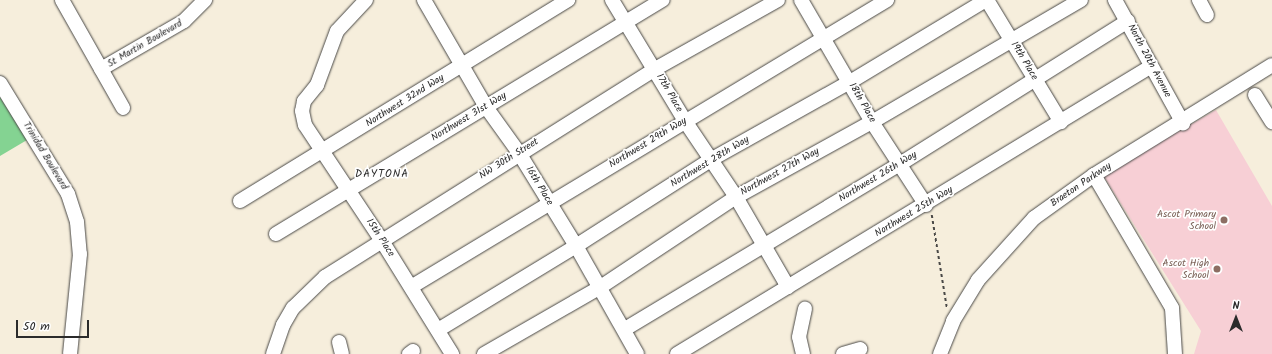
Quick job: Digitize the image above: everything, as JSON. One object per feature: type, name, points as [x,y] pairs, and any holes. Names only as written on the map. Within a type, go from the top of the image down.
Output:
[{"type":"street","points":[[62,0],[123,108]]},
{"type":"street","name":"St Martin Boulevard","points":[[101,69],[184,21],[205,0]]},
{"type":"street","name":"15th Place","points":[[366,0],[337,32],[317,85],[304,101],[302,111],[304,125],[382,241],[452,354]]},
{"type":"street","name":"16th Place","points":[[424,0],[486,107],[519,152],[576,246],[599,288],[625,329],[637,354]]},
{"type":"street","name":"Northwest 32nd Way","points":[[240,201],[323,152],[568,0]]},
{"type":"street","name":"17th Place","points":[[612,0],[685,121],[712,159],[736,197],[788,287]]},
{"type":"street","name":"Northwest 31st Way","points":[[276,234],[663,0]]},
{"type":"street","name":"NW 30th Street","points":[[273,354],[283,325],[293,308],[307,292],[325,277],[519,152],[655,69],[778,0]]},
{"type":"street","name":"18th Place","points":[[801,0],[872,122],[926,205]]},
{"type":"street","name":"Northwest 29th Way","points":[[411,287],[887,0]]},
{"type":"street","name":"19th Place","points":[[986,0],[1061,122]]},
{"type":"street","name":"Northwest 28th Way","points":[[438,330],[576,246],[712,159],[850,82],[986,0]]},
{"type":"street","name":"Northwest 27th Way","points":[[484,354],[599,288],[736,197],[872,122],[1081,0]]},
{"type":"street","name":"North 20th Avenue","points":[[1115,0],[1128,22],[1150,67],[1183,123]]},
{"type":"street","points":[[1199,0],[1207,15]]},
{"type":"street","name":"Northwest 26th Way","points":[[625,329],[900,164],[1128,22]]},
{"type":"street","name":"Braeton Parkway","points":[[940,354],[952,325],[978,280],[1009,244],[1039,214],[1094,175],[1183,123],[1272,65]]},
{"type":"street","name":"Northwest 25th Way","points":[[677,354],[926,205],[1150,67]]},
{"type":"street","name":"Trinidad Boulevard","points":[[0,83],[68,194],[77,222],[80,254],[70,354]]},
{"type":"street","points":[[1255,95],[1272,122]]},
{"type":"street","points":[[1094,175],[1172,308],[1175,354]]},
{"type":"street","points":[[803,354],[798,338],[805,309]]},
{"type":"street","points":[[843,354],[860,349]]},
{"type":"path","points":[[926,205],[932,216],[952,325]]},
{"type":"shaded area","name":"Ascot High School","points":[[1216,110],[1272,206],[1272,354],[1194,354],[1201,331],[1103,175]]},
{"type":"green space","points":[[0,97],[27,140],[0,156]]},
{"type":"place","name":"Ascot Primary School","points":[[1224,220]]},
{"type":"place","name":"Ascot High School","points":[[1217,269]]},
{"type":"district","name":"DAYTONA","points":[[382,174]]}]
